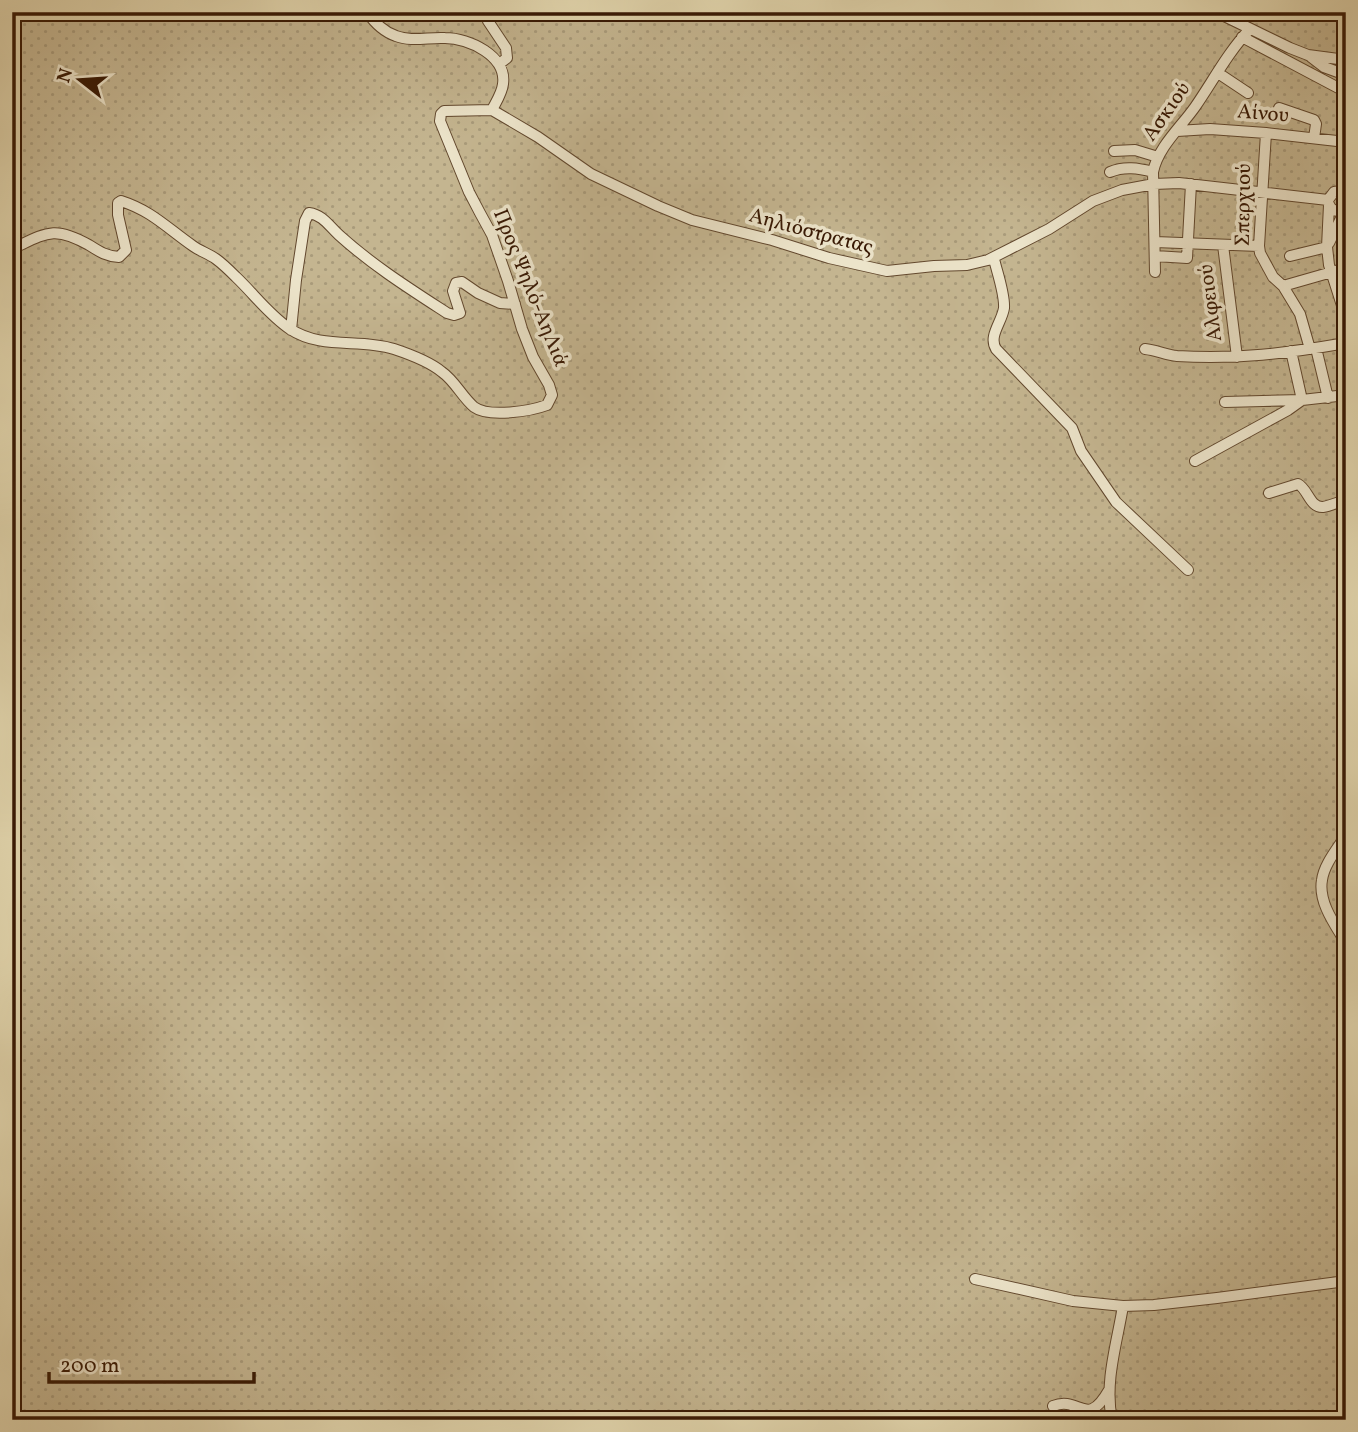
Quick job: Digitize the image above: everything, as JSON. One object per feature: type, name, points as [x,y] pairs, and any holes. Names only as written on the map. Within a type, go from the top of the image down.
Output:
[{"type":"street","points":[[366,12],[379,27],[394,36],[459,40],[482,50],[499,64],[503,76],[503,86],[492,110]]},
{"type":"street","points":[[487,12],[488,21],[508,52],[507,58],[499,64]]},
{"type":"street","points":[[1216,12],[1283,58],[1346,92]]},
{"type":"street","points":[[1246,33],[1308,55],[1346,60]]},
{"type":"street","name":"Ασκιού","points":[[1155,272],[1153,172],[1158,156],[1246,33]]},
{"type":"street","points":[[1283,58],[1290,48]]},
{"type":"street","points":[[1308,55],[1324,67],[1346,75]]},
{"type":"street","points":[[1218,73],[1248,93]]},
{"type":"street","points":[[1279,108],[1314,120],[1314,138]]},
{"type":"street","name":"Αηλιόστρατας","points":[[492,110],[538,137],[591,174],[658,206],[692,220],[878,270],[967,265],[994,258],[1094,201],[1122,190],[1154,184],[1191,184],[1328,202],[1336,211],[1346,208]]},
{"type":"street","name":"Προς Ψηλό-ΑηΛιά","points":[[12,249],[50,232],[65,234],[108,256],[119,257],[126,250],[118,215],[118,203],[121,201],[139,207],[194,247],[216,259],[291,330],[332,344],[365,344],[391,348],[417,358],[442,371],[476,409],[515,413],[539,408],[547,405],[552,395],[549,386],[529,348],[492,234],[469,192],[440,121],[444,111],[492,110]]},
{"type":"street","name":"Αίνου","points":[[1177,131],[1210,129],[1346,142]]},
{"type":"street","name":"Σπερχιού","points":[[1266,133],[1260,253],[1273,277],[1283,286],[1300,314],[1328,398]]},
{"type":"street","points":[[1114,151],[1135,150],[1158,156]]},
{"type":"street","points":[[1110,172],[1122,168],[1153,172]]},
{"type":"street","points":[[1155,256],[1187,258],[1191,184]]},
{"type":"street","name":"Αηλιόστρατας","points":[[1328,202],[1334,192],[1341,191],[1346,194]]},
{"type":"street","points":[[1328,202],[1327,247],[1330,272],[1346,318]]},
{"type":"street","points":[[1327,247],[1346,208]]},
{"type":"street","points":[[291,330],[305,221],[309,213],[318,214],[371,260],[447,313],[460,313],[453,291],[456,283],[462,282],[500,303],[515,304]]},
{"type":"street","points":[[1155,242],[1259,246]]},
{"type":"street","name":"Αλφειού","points":[[1223,244],[1237,358]]},
{"type":"street","points":[[1290,256],[1327,247]]},
{"type":"street","points":[[994,258],[1004,308],[993,337],[993,345],[1072,428],[1082,451],[1116,502],[1188,570]]},
{"type":"street","points":[[1283,286],[1346,268]]},
{"type":"street","points":[[1144,349],[1172,356],[1237,358],[1346,343]]},
{"type":"street","points":[[1291,351],[1302,400]]},
{"type":"street","points":[[1225,402],[1302,400],[1346,395]]},
{"type":"street","points":[[1195,461],[1302,400]]},
{"type":"street","points":[[1269,493],[1298,484],[1303,486],[1317,506],[1323,507],[1346,500]]},
{"type":"street","points":[[1346,835],[1326,868],[1321,883],[1328,913],[1346,943]]},
{"type":"street","points":[[975,1279],[1073,1301],[1123,1306],[1217,1298],[1346,1281]]},
{"type":"street","points":[[1112,1420],[1114,1354],[1123,1306]]},
{"type":"street","points":[[1053,1406],[1065,1403],[1084,1410],[1092,1409],[1101,1403],[1111,1386]]},
{"type":"shaded area","points":[[12,12],[1346,12],[1346,1420],[12,1420]]}]
